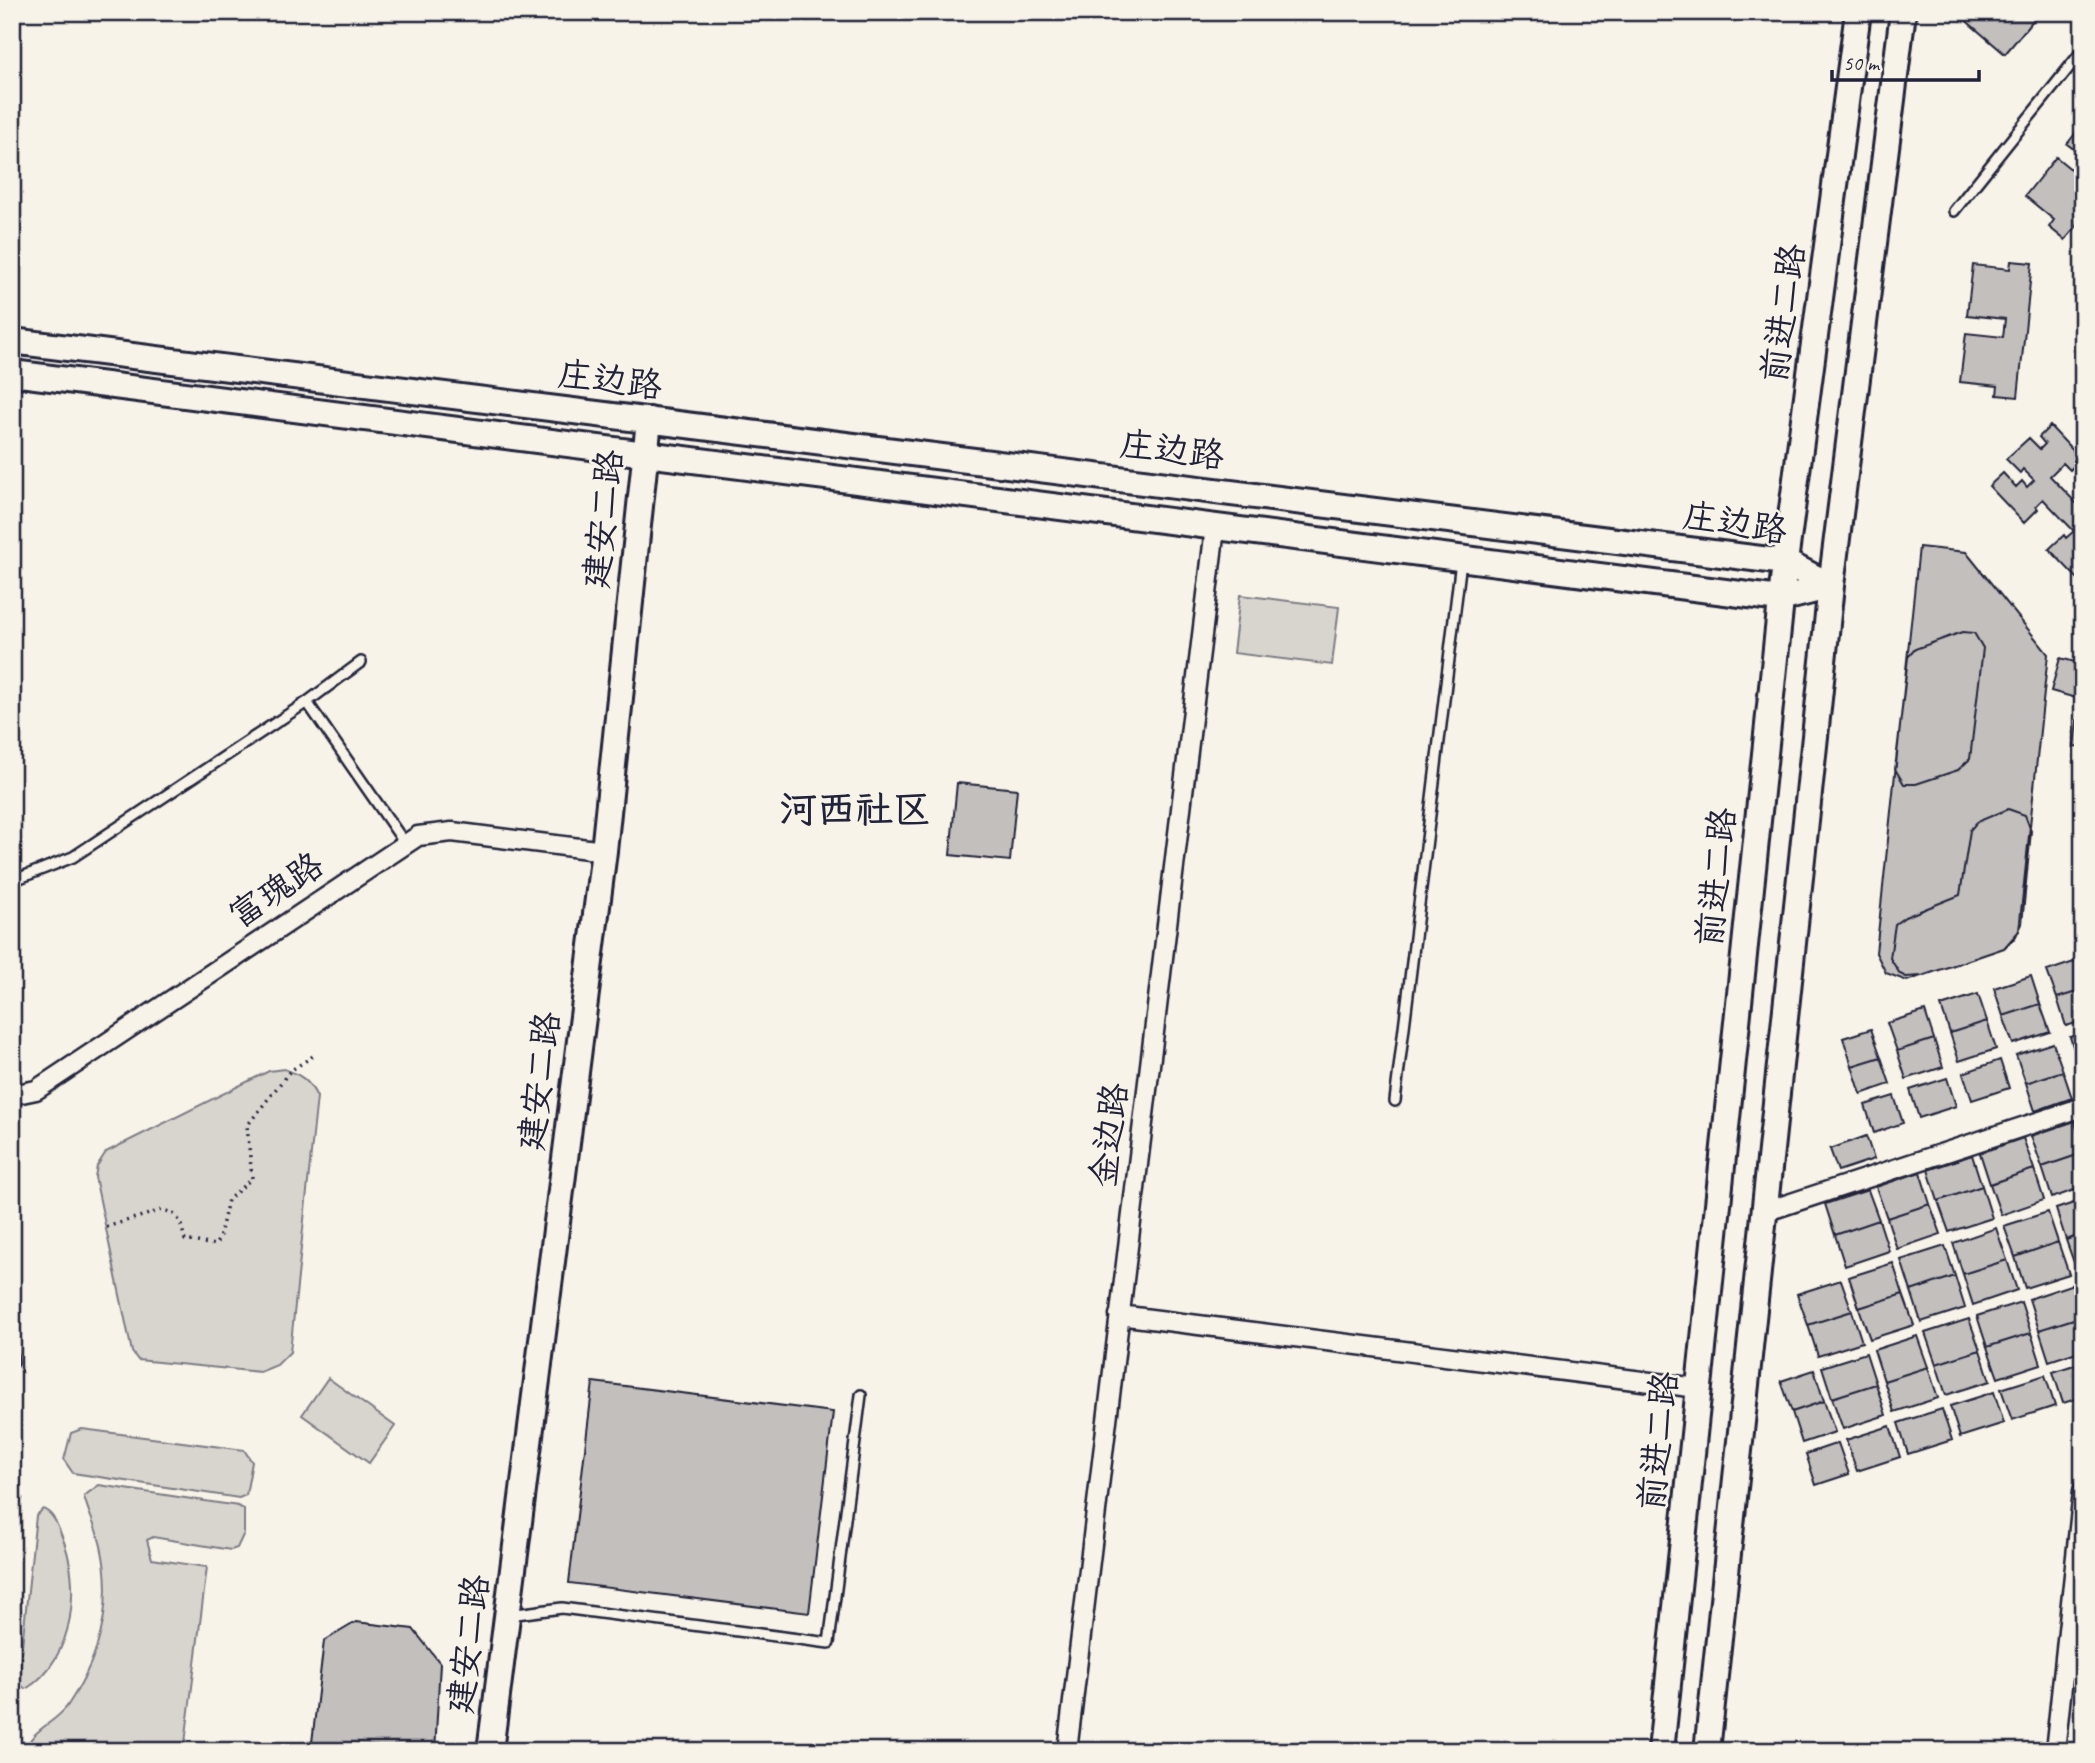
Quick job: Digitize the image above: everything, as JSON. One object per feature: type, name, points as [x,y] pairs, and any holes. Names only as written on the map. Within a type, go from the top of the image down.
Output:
[{"type":"main road","name":"前进二路","points":[[1661,1751],[1784,562],[1858,12]]},
{"type":"main road","points":[[1707,1751],[1831,586],[1903,12]]},
{"type":"main road","name":"庄边路","points":[[12,341],[1784,562],[1831,586]]},
{"type":"main road","name":"庄边路","points":[[12,373],[1780,599],[1831,586]]},
{"type":"main road","name":"建安二路","points":[[490,1751],[604,851],[649,420]]},
{"type":"street","name":"金边路","points":[[1066,1751],[1215,528]]},
{"type":"street","name":"富瑰路","points":[[12,1095],[36,1090],[418,835],[452,832],[604,851]]},
{"type":"street","points":[[1764,1212],[2083,1107]]},
{"type":"street","points":[[1119,1315],[1698,1388]]},
{"type":"street","points":[[2055,1751],[2083,1491]]},
{"type":"lane","points":[[1954,211],[2083,50]]},
{"type":"lane","points":[[1395,1101],[1461,559]]},
{"type":"lane","points":[[12,881],[73,857],[307,702],[361,662]]},
{"type":"lane","points":[[307,702],[404,842]]},
{"type":"lane","points":[[12,1348],[13,1363]]},
{"type":"lane","points":[[507,1615],[562,1608],[829,1643],[861,1395]]},
{"type":"path","points":[[106,1227],[162,1210],[184,1225],[185,1240],[215,1245],[219,1239],[228,1200],[252,1178],[247,1126],[290,1071],[313,1056]]},
{"type":"shaded area","points":[[1240,595],[1339,607],[1332,665],[1233,653]]},
{"type":"shaded area","points":[[284,1069],[304,1079],[317,1097],[290,1352],[277,1365],[260,1372],[138,1360],[132,1352],[95,1177],[97,1166],[106,1152],[269,1071]]},
{"type":"shaded area","points":[[328,1378],[395,1426],[369,1463],[302,1415]]},
{"type":"shaded area","points":[[82,1429],[244,1450],[252,1462],[246,1495],[239,1498],[73,1473],[64,1460],[71,1433]]},
{"type":"shaded area","points":[[99,1485],[244,1509],[244,1533],[237,1548],[231,1550],[153,1537],[147,1540],[152,1559],[207,1567],[184,1751],[25,1751],[33,1736],[68,1705],[96,1649],[105,1609],[105,1567],[84,1496]]},
{"type":"shaded area","points":[[43,1509],[56,1523],[68,1553],[72,1597],[70,1619],[55,1659],[42,1676],[26,1689],[18,1683],[36,1516]]},
{"type":"building","points":[[1956,12],[2040,12],[2005,54]]},
{"type":"building","points":[[2083,124],[2083,156],[2067,144]]},
{"type":"building","points":[[2056,157],[2083,179],[2083,219],[2065,240],[2049,227],[2054,220],[2025,196]]},
{"type":"building","points":[[2011,261],[2032,263],[2018,397],[1997,395],[1998,386],[1960,382],[1966,333],[2003,337],[2005,319],[1967,315],[1973,265],[2010,269]]},
{"type":"building","points":[[2050,426],[2081,459],[2070,470],[2063,463],[2050,476],[2083,510],[2083,584],[2049,549],[2064,535],[2066,538],[2074,531],[2043,499],[2036,506],[2038,509],[2024,523],[1989,486],[2003,473],[2016,487],[2022,481],[2027,487],[2034,480],[2023,469],[2020,473],[2006,459],[2029,438],[2040,449],[2045,444],[2039,437]]},
{"type":"building","points":[[1919,547],[1966,552],[2048,654],[2019,931],[2004,948],[1907,981],[1886,973],[1876,953]]},
{"type":"building","points":[[1962,632],[1974,633],[1983,648],[1970,759],[1958,770],[1916,784],[1904,784],[1895,769],[1908,657],[1915,649]]},
{"type":"building","points":[[2060,658],[2083,664],[2083,700],[2051,691]]},
{"type":"building","points":[[2077,720],[2083,721],[2083,748],[2074,747]]},
{"type":"building","points":[[957,783],[1017,789],[1010,861],[950,855]]},
{"type":"building","points":[[2008,809],[2025,815],[2031,831],[2022,924],[2015,938],[2004,948],[1922,976],[1906,977],[1900,974],[1890,958],[1895,924],[1905,917],[1960,895],[1970,830],[1977,822]]},
{"type":"building","points":[[2083,959],[2083,990],[2057,998],[2047,971]]},
{"type":"building","points":[[2031,976],[2040,1004],[2003,1016],[1994,988]]},
{"type":"building","points":[[2083,990],[2083,1021],[2066,1026],[2057,998]]},
{"type":"building","points":[[1978,994],[1987,1021],[1950,1033],[1941,1006]]},
{"type":"building","points":[[2040,1004],[2050,1032],[2013,1044],[2003,1016]]},
{"type":"building","points":[[1925,1011],[1934,1039],[1897,1051],[1887,1023]]},
{"type":"building","points":[[1987,1021],[1996,1049],[1959,1061],[1950,1033]]},
{"type":"building","points":[[1871,1029],[1881,1057],[1852,1066],[1843,1038]]},
{"type":"building","points":[[2083,1033],[2083,1064],[2079,1065],[2070,1037]]},
{"type":"building","points":[[1934,1039],[1943,1067],[1906,1079],[1897,1051]]},
{"type":"building","points":[[2053,1043],[2063,1071],[2026,1083],[2016,1055]]},
{"type":"building","points":[[1881,1057],[1890,1084],[1861,1094],[1852,1066]]},
{"type":"building","points":[[2000,1060],[2009,1088],[1972,1100],[1963,1073]]},
{"type":"building","points":[[2063,1071],[2072,1098],[2035,1111],[2026,1083]]},
{"type":"building","points":[[1947,1078],[1956,1106],[1919,1118],[1910,1090]]},
{"type":"building","points":[[1894,1096],[1903,1123],[1874,1133],[1865,1105]]},
{"type":"building","points":[[2075,1121],[2083,1153],[2042,1167],[2031,1136]]},
{"type":"building","points":[[1866,1136],[1874,1159],[1838,1171],[1830,1149]]},
{"type":"building","points":[[2023,1138],[2034,1169],[1990,1184],[1980,1153]]},
{"type":"building","points":[[2083,1153],[2083,1187],[2052,1198],[2042,1167]]},
{"type":"building","points":[[1972,1155],[1982,1186],[1938,1201],[1928,1170]]},
{"type":"building","points":[[2034,1169],[2044,1200],[2001,1215],[1990,1184]]},
{"type":"building","points":[[1920,1172],[1930,1204],[1887,1218],[1876,1187]]},
{"type":"building","points":[[1982,1186],[1992,1218],[1949,1232],[1938,1201]]},
{"type":"building","points":[[1868,1190],[1879,1220],[1835,1235],[1825,1204]]},
{"type":"building","points":[[2083,1200],[2083,1234],[2066,1240],[2056,1209]]},
{"type":"building","points":[[1930,1204],[1941,1234],[1897,1249],[1887,1218]]},
{"type":"building","points":[[2048,1212],[2058,1242],[2015,1257],[2004,1226]]},
{"type":"building","points":[[1879,1220],[1889,1251],[1845,1266],[1835,1235]]},
{"type":"building","points":[[1996,1228],[2007,1260],[1963,1274],[1953,1243]]},
{"type":"building","points":[[2083,1234],[2083,1269],[2077,1271],[2066,1240]]},
{"type":"building","points":[[2058,1242],[2069,1274],[2025,1288],[2015,1257]]},
{"type":"building","points":[[1945,1246],[1955,1276],[1911,1291],[1901,1260]]},
{"type":"building","points":[[2007,1260],[2017,1290],[1973,1305],[1963,1274]]},
{"type":"building","points":[[1893,1263],[1903,1294],[1859,1308],[1849,1277]]},
{"type":"building","points":[[1955,1276],[1965,1308],[1921,1322],[1911,1291]]},
{"type":"building","points":[[1841,1280],[1852,1311],[1808,1325],[1797,1294]]},
{"type":"building","points":[[2073,1284],[2083,1316],[2039,1330],[2029,1299]]},
{"type":"building","points":[[1903,1294],[1914,1325],[1870,1339],[1859,1308]]},
{"type":"building","points":[[2021,1302],[2031,1333],[1987,1347],[1977,1316]]},
{"type":"building","points":[[1852,1311],[1862,1342],[1818,1356],[1808,1325]]},
{"type":"building","points":[[2083,1316],[2083,1350],[2049,1361],[2039,1330]]},
{"type":"building","points":[[1969,1319],[1980,1350],[1936,1364],[1925,1333]]},
{"type":"building","points":[[2031,1333],[2041,1364],[1998,1378],[1987,1347]]},
{"type":"building","points":[[1917,1336],[1928,1367],[1884,1381],[1874,1350]]},
{"type":"building","points":[[1980,1350],[1990,1381],[1946,1395],[1936,1364]]},
{"type":"building","points":[[1866,1353],[1876,1384],[1832,1398],[1822,1367]]},
{"type":"building","points":[[2083,1362],[2083,1397],[2063,1403],[2053,1372]]},
{"type":"building","points":[[1928,1367],[1938,1398],[1894,1412],[1884,1381]]},
{"type":"building","points":[[1814,1370],[1824,1401],[1792,1412],[1781,1381]]},
{"type":"building","points":[[2045,1375],[2055,1406],[2012,1420],[2001,1389]]},
{"type":"building","points":[[593,1382],[833,1412],[809,1613],[569,1583]]},
{"type":"building","points":[[1876,1384],[1886,1415],[1843,1429],[1832,1398]]},
{"type":"building","points":[[1994,1392],[2004,1423],[1960,1437],[1950,1406]]},
{"type":"building","points":[[1824,1401],[1835,1432],[1802,1443],[1792,1412]]},
{"type":"building","points":[[1942,1409],[1952,1440],[1908,1454],[1898,1423]]},
{"type":"building","points":[[1890,1426],[1900,1457],[1857,1471],[1846,1440]]},
{"type":"building","points":[[1838,1443],[1849,1474],[1816,1485],[1806,1454]]},
{"type":"building","points":[[356,1622],[413,1629],[440,1663],[435,1751],[311,1751],[324,1641]]},
{"type":"building","points":[[2079,1699],[2083,1700],[2083,1751],[2075,1751]]},
{"type":"district","name":"河西社区","points":[[855,809]]}]
